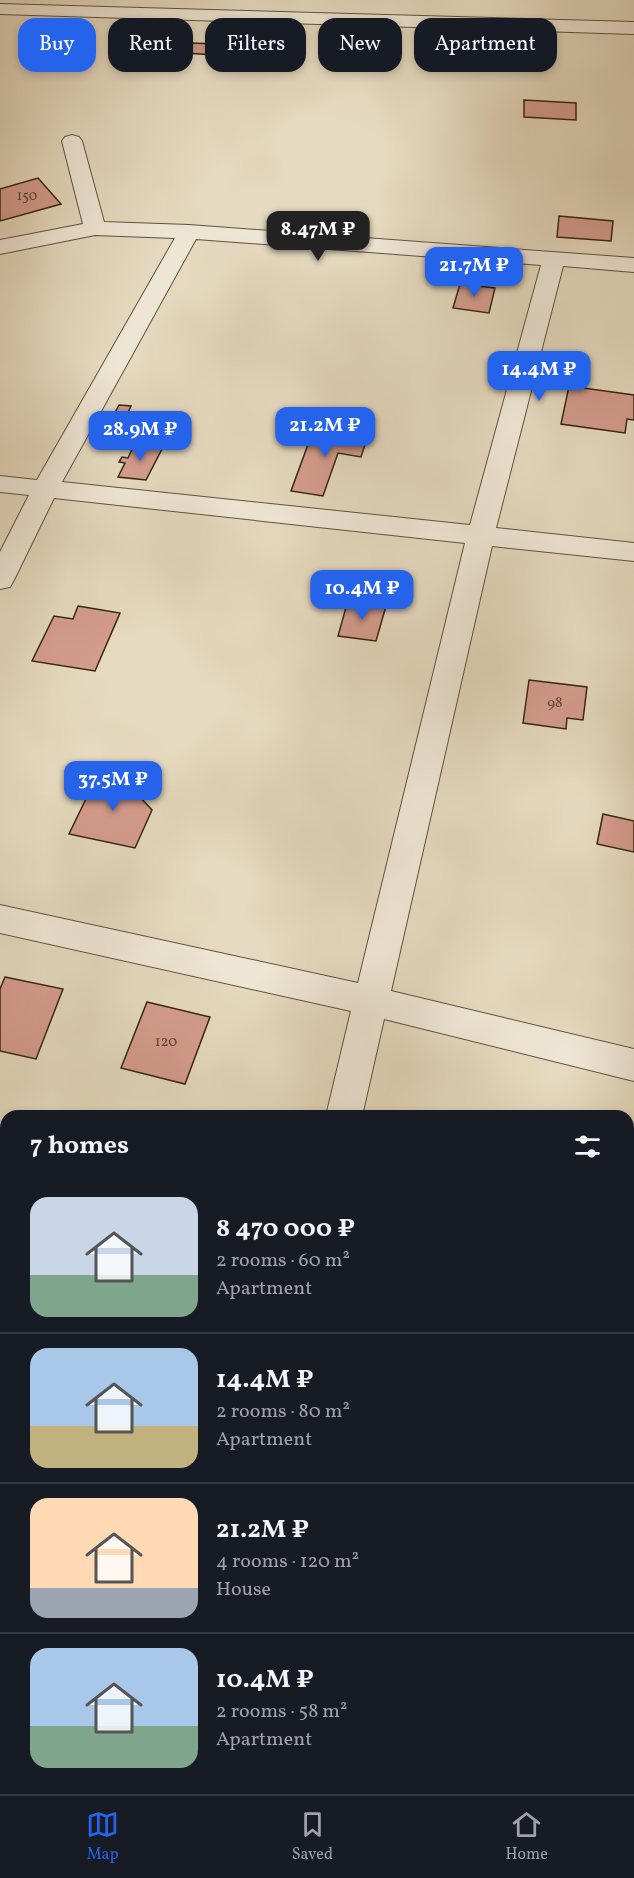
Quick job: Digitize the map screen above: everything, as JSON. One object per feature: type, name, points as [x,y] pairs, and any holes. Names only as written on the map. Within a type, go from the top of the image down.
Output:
[{"type":"street","points":[[0,9],[634,28]]},
{"type":"street","points":[[72,141],[95,228]]},
{"type":"street","points":[[0,247],[95,228],[189,232],[634,265]]},
{"type":"street","points":[[0,580],[45,489],[189,232]]},
{"type":"street","points":[[345,1110],[481,534],[555,259]]},
{"type":"street","points":[[45,489],[74,477],[143,485]]},
{"type":"street","points":[[0,484],[634,552]]},
{"type":"street","points":[[0,919],[372,1001],[634,1065]]},
{"type":"building","points":[[193,43],[205,44],[205,54],[193,54]]},
{"type":"building","points":[[524,100],[576,103],[576,120],[524,117]]},
{"type":"building","points":[[38,178],[61,204],[0,221],[0,189]]},
{"type":"building","points":[[559,216],[613,221],[611,241],[557,237]]},
{"type":"building","points":[[460,284],[495,288],[489,313],[453,308]]},
{"type":"building","points":[[569,386],[634,395],[634,420],[627,419],[625,433],[561,424]]},
{"type":"building","points":[[119,405],[131,406],[125,419],[112,418]]},
{"type":"building","points":[[314,428],[368,435],[361,457],[338,453],[323,496],[291,491]]},
{"type":"building","points":[[135,443],[163,447],[146,480],[118,477],[125,463],[119,462],[122,457],[128,458]]},
{"type":"building","points":[[348,600],[386,606],[376,641],[338,636]]},
{"type":"building","points":[[78,606],[120,613],[95,671],[32,661],[54,616],[73,619]]},
{"type":"building","points":[[529,680],[587,687],[583,720],[567,718],[566,729],[523,723]]},
{"type":"building","points":[[98,774],[144,784],[139,796],[152,810],[135,848],[69,834]]},
{"type":"building","points":[[603,814],[634,821],[634,852],[597,844]]},
{"type":"building","points":[[5,977],[63,989],[36,1059],[0,1051],[0,989]]},
{"type":"building","points":[[147,1002],[210,1017],[185,1084],[121,1068]]}]
